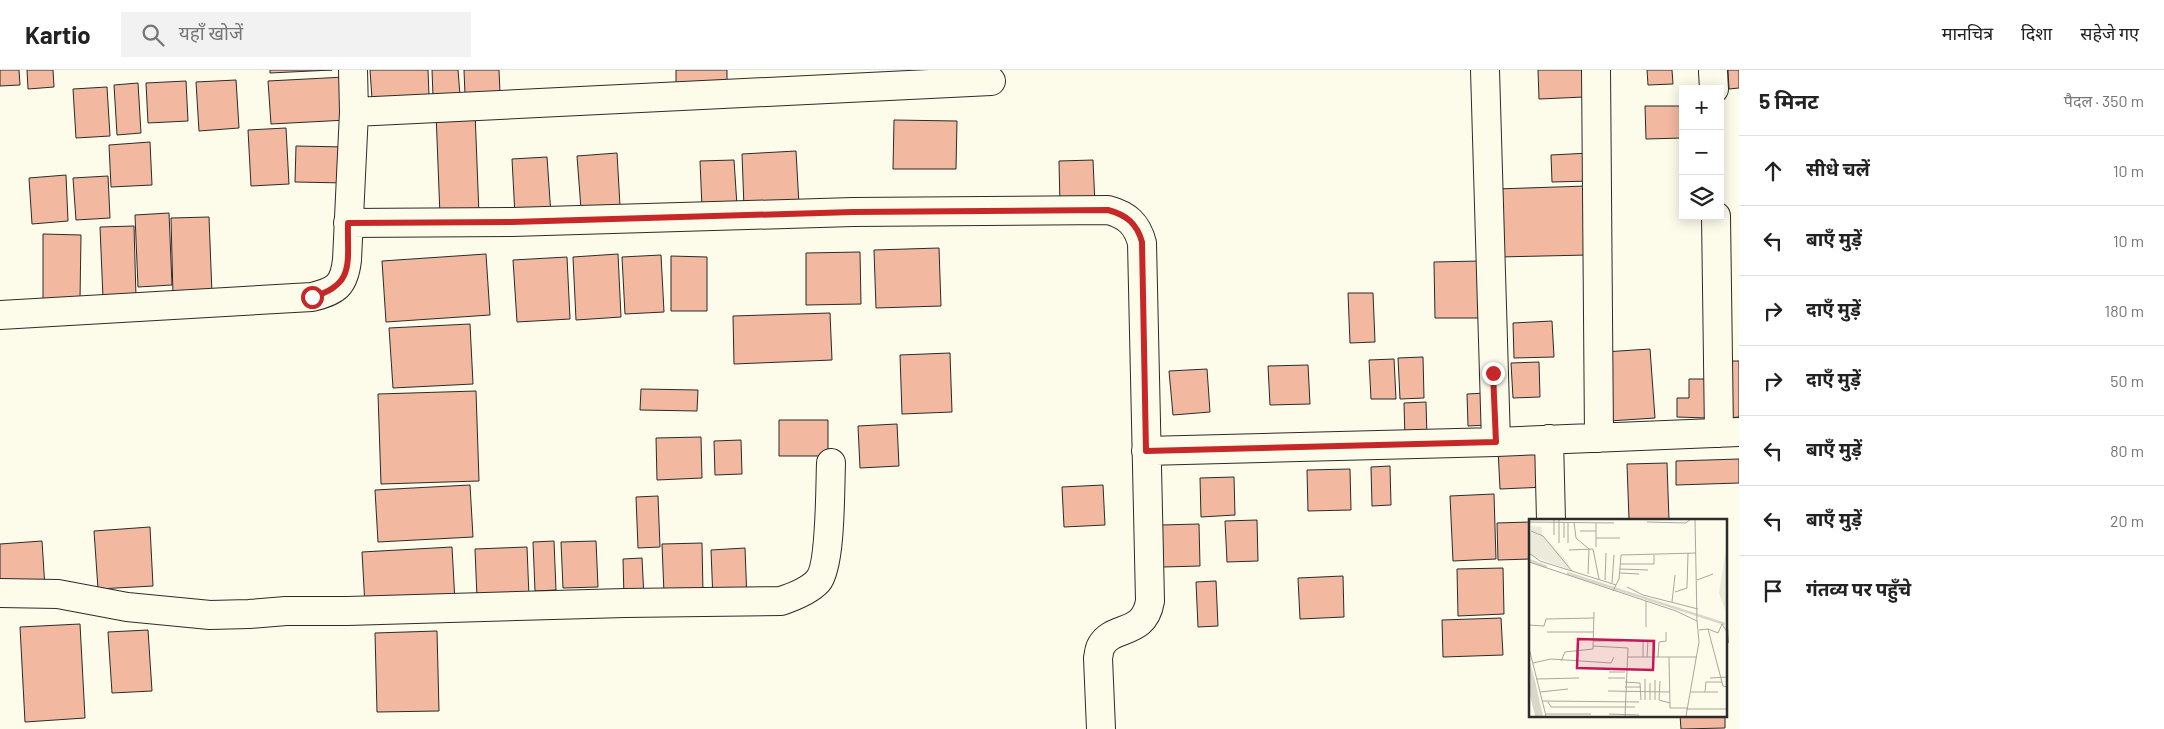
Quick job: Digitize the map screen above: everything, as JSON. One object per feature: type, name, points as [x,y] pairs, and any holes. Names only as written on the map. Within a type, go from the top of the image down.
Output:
[{"type":"street","points":[[0,315],[312,297],[329,292],[339,285],[346,273],[354,112],[353,70]]},
{"type":"street","points":[[1485,70],[1496,442]]},
{"type":"street","points":[[1596,70],[1599,438]]},
{"type":"street","points":[[354,112],[991,80]]},
{"type":"street","points":[[348,223],[512,222],[862,212],[1108,210],[1123,214],[1135,224],[1142,242],[1150,601],[1148,612],[1136,625],[1113,636],[1101,646],[1098,658],[1101,729]]},
{"type":"street","points":[[1146,451],[1496,442],[1729,433],[1716,220]]},
{"type":"street","points":[[1549,439],[1551,519]]},
{"type":"street","points":[[0,593],[58,594],[127,607],[210,615],[286,611],[781,601],[795,596],[818,580],[825,566],[828,552],[831,463]]},
{"type":"building","points":[[0,70],[19,70],[20,85],[0,86]]},
{"type":"building","points":[[27,70],[53,70],[54,87],[28,89]]},
{"type":"building","points":[[270,70],[332,70],[270,73]]},
{"type":"building","points":[[370,70],[428,70],[429,96],[372,99]]},
{"type":"building","points":[[432,70],[458,70],[460,95],[433,96]]},
{"type":"building","points":[[464,70],[499,70],[500,93],[465,95]]},
{"type":"building","points":[[676,70],[727,70],[727,87],[676,87]]},
{"type":"building","points":[[1538,70],[1583,70],[1584,97],[1539,99]]},
{"type":"building","points":[[1647,70],[1672,70],[1673,84],[1648,85]]},
{"type":"building","points":[[1728,70],[1739,70],[1739,88],[1729,89]]},
{"type":"building","points":[[345,77],[347,120],[271,124],[268,81]]},
{"type":"building","points":[[236,80],[239,128],[199,131],[196,82]]},
{"type":"building","points":[[186,81],[188,121],[148,123],[146,83]]},
{"type":"building","points":[[138,83],[141,133],[117,135],[114,85]]},
{"type":"building","points":[[107,87],[110,136],[76,138],[73,89]]},
{"type":"building","points":[[1645,106],[1679,106],[1679,138],[1646,139]]},
{"type":"building","points":[[475,112],[479,215],[440,216],[436,113]]},
{"type":"building","points":[[894,120],[957,121],[956,169],[893,169]]},
{"type":"building","points":[[286,128],[289,184],[251,186],[248,130]]},
{"type":"building","points":[[150,142],[152,185],[111,187],[109,145]]},
{"type":"building","points":[[296,146],[346,147],[346,183],[295,182]]},
{"type":"building","points":[[796,151],[799,205],[744,208],[742,154]]},
{"type":"building","points":[[617,153],[620,206],[581,209],[577,156]]},
{"type":"building","points":[[1590,153],[1591,181],[1552,182],[1551,155]]},
{"type":"building","points":[[547,157],[551,215],[515,216],[512,159]]},
{"type":"building","points":[[734,160],[737,206],[702,208],[700,161]]},
{"type":"building","points":[[1093,160],[1095,205],[1060,206],[1059,161]]},
{"type":"building","points":[[66,175],[68,221],[32,224],[29,178]]},
{"type":"building","points":[[108,176],[110,218],[76,220],[73,178]]},
{"type":"building","points":[[1587,186],[1588,255],[1498,257],[1496,189]]},
{"type":"building","points":[[169,213],[172,285],[138,287],[135,215]]},
{"type":"building","points":[[209,217],[212,294],[173,295],[171,218]]},
{"type":"building","points":[[134,226],[136,297],[103,298],[100,227]]},
{"type":"building","points":[[43,234],[81,235],[80,300],[43,300]]},
{"type":"building","points":[[939,248],[941,306],[876,308],[874,250]]},
{"type":"building","points":[[860,252],[861,304],[806,305],[806,253]]},
{"type":"building","points":[[486,254],[490,315],[386,322],[382,261]]},
{"type":"building","points":[[618,254],[621,317],[576,320],[573,257]]},
{"type":"building","points":[[661,255],[664,312],[625,314],[622,257]]},
{"type":"building","points":[[671,256],[707,257],[707,311],[671,311]]},
{"type":"building","points":[[567,257],[570,319],[517,322],[513,260]]},
{"type":"building","points":[[1480,261],[1481,318],[1435,318],[1434,262]]},
{"type":"building","points":[[1348,293],[1373,293],[1375,342],[1350,343]]},
{"type":"building","points":[[830,313],[832,360],[734,364],[733,316]]},
{"type":"building","points":[[1552,321],[1554,357],[1514,358],[1513,323]]},
{"type":"building","points":[[470,324],[473,384],[393,388],[389,328]]},
{"type":"building","points":[[1650,349],[1655,418],[1609,421],[1604,352]]},
{"type":"building","points":[[950,353],[952,412],[902,414],[900,355]]},
{"type":"building","points":[[1423,357],[1424,398],[1400,399],[1398,358]]},
{"type":"building","points":[[1394,359],[1396,399],[1371,399],[1369,360]]},
{"type":"building","points":[[1725,361],[1739,361],[1739,417],[1728,418]]},
{"type":"building","points":[[1539,362],[1540,397],[1513,398],[1511,363]]},
{"type":"building","points":[[1308,365],[1310,404],[1270,405],[1268,366]]},
{"type":"building","points":[[1207,369],[1210,412],[1173,415],[1169,371]]},
{"type":"building","points":[[1689,379],[1708,379],[1707,418],[1677,417],[1677,398],[1689,398]]},
{"type":"building","points":[[641,389],[698,390],[697,411],[640,410]]},
{"type":"building","points":[[476,391],[479,481],[381,484],[378,394]]},
{"type":"building","points":[[1486,393],[1487,425],[1468,426],[1467,394]]},
{"type":"building","points":[[1426,402],[1427,438],[1405,439],[1404,403]]},
{"type":"building","points":[[779,420],[828,420],[828,456],[779,456]]},
{"type":"building","points":[[897,424],[899,466],[860,468],[858,426]]},
{"type":"building","points":[[701,437],[702,478],[657,480],[656,438]]},
{"type":"building","points":[[741,440],[742,474],[715,475],[714,441]]},
{"type":"building","points":[[1543,446],[1546,487],[1500,489],[1498,449]]},
{"type":"building","points":[[1739,459],[1739,483],[1676,485],[1676,461]]},
{"type":"building","points":[[1667,463],[1669,519],[1629,519],[1627,464]]},
{"type":"building","points":[[1390,466],[1391,505],[1372,506],[1371,467]]},
{"type":"building","points":[[1350,469],[1351,510],[1308,511],[1307,470]]},
{"type":"building","points":[[1234,477],[1235,515],[1201,517],[1200,478]]},
{"type":"building","points":[[470,485],[473,537],[378,542],[375,490]]},
{"type":"building","points":[[1103,485],[1105,525],[1064,527],[1062,487]]},
{"type":"building","points":[[1494,494],[1496,559],[1453,561],[1450,496]]},
{"type":"building","points":[[658,496],[660,547],[638,548],[636,497]]},
{"type":"building","points":[[1257,520],[1258,561],[1227,562],[1225,521]]},
{"type":"building","points":[[1529,522],[1529,559],[1498,560],[1497,523]]},
{"type":"building","points":[[1199,524],[1200,566],[1163,567],[1161,525]]},
{"type":"building","points":[[150,527],[153,586],[98,589],[94,531]]},
{"type":"building","points":[[42,541],[45,588],[0,591],[0,544]]},
{"type":"building","points":[[554,541],[556,590],[535,591],[533,542]]},
{"type":"building","points":[[596,541],[598,587],[563,588],[561,542]]},
{"type":"building","points":[[702,543],[703,593],[664,594],[662,544]]},
{"type":"building","points":[[452,547],[455,602],[365,606],[362,552]]},
{"type":"building","points":[[527,547],[529,597],[477,598],[475,549]]},
{"type":"building","points":[[745,548],[747,600],[713,601],[711,550]]},
{"type":"building","points":[[642,558],[644,598],[624,598],[623,559]]},
{"type":"building","points":[[1503,568],[1504,614],[1458,616],[1457,569]]},
{"type":"building","points":[[1343,576],[1344,617],[1300,619],[1298,578]]},
{"type":"building","points":[[1216,581],[1218,626],[1198,627],[1196,582]]},
{"type":"building","points":[[1726,611],[1727,611],[1728,643],[1726,643]]},
{"type":"building","points":[[1501,618],[1503,655],[1443,657],[1442,620]]},
{"type":"building","points":[[80,624],[85,718],[25,722],[20,627]]},
{"type":"building","points":[[148,630],[152,691],[112,693],[108,632]]},
{"type":"building","points":[[437,631],[439,711],[377,712],[375,633]]},
{"type":"building","points":[[1680,716],[1725,716],[1725,728],[1681,729]]},
{"type":"route","points":[[312,297],[329,292],[339,285],[346,273],[348,223],[512,222],[853,212],[1108,210],[1123,214],[1135,224],[1142,242],[1146,451],[1496,442],[1493,373]]}]
